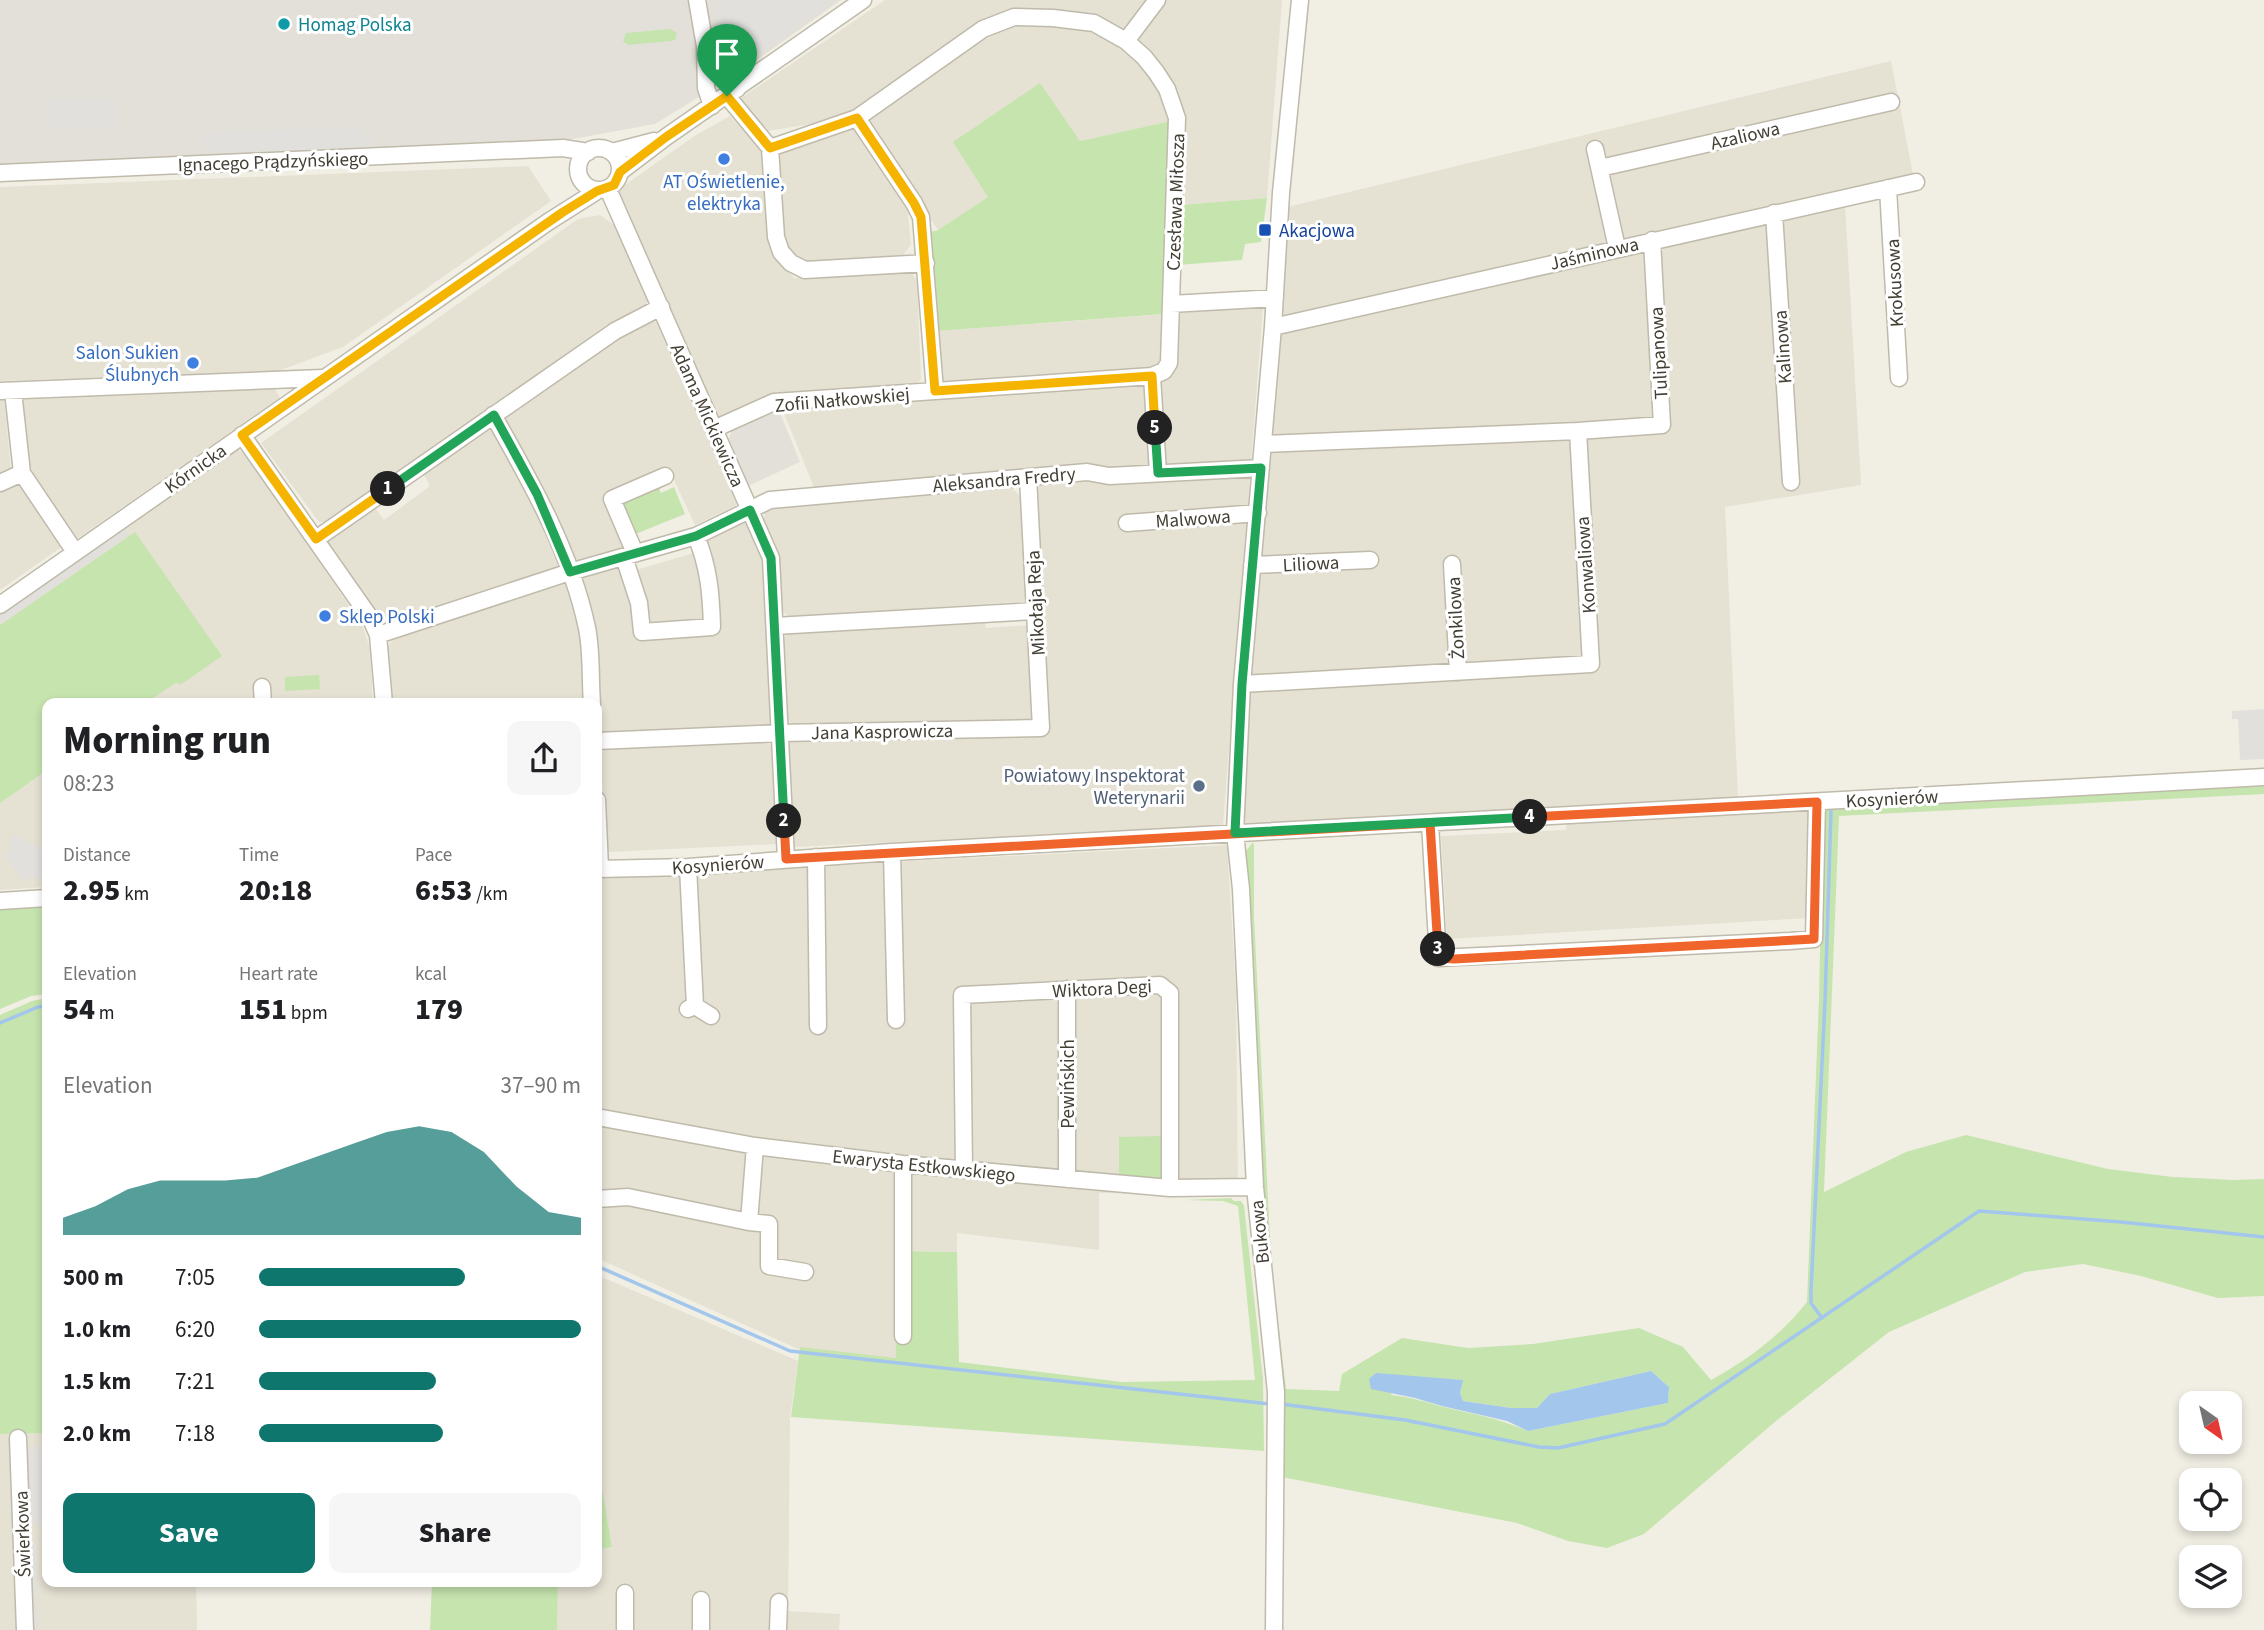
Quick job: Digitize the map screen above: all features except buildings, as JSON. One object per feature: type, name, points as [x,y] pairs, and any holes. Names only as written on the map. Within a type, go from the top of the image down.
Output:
[{"type":"street","points":[[697,0],[705,46],[706,88],[712,106]]},
{"type":"street","points":[[666,137],[612,152],[601,149],[583,166],[602,190],[614,185],[620,172],[666,137],[863,0]]},
{"type":"street","points":[[1126,41],[1157,0]]},
{"type":"street","points":[[1235,833],[1242,684],[1299,2],[1292,5],[1282,0]]},
{"type":"street","name":"Czesława Miłosza","points":[[770,148],[857,118],[984,29],[1014,17],[1094,23],[1126,41],[1156,72],[1167,89],[1177,118],[1170,363],[1164,371],[1152,376]]},
{"type":"street","points":[[705,46],[770,148],[776,237],[781,252],[791,262],[805,271],[926,263]]},
{"type":"street","name":"Azaliowa","points":[[1600,168],[1891,102]]},
{"type":"street","name":"Zofii Nałkowskiej","points":[[714,429],[774,402],[935,391],[921,217],[857,118]]},
{"type":"street","points":[[1595,149],[1618,248]]},
{"type":"street","name":"Ignacego Prądzyńskiego","points":[[0,173],[547,150],[583,166]]},
{"type":"street","points":[[612,152],[619,162],[620,172]]},
{"type":"street","name":"Kórnicka","points":[[563,212],[583,166]]},
{"type":"street","name":"Jaśminowa","points":[[1273,327],[1916,181]]},
{"type":"street","name":"Krokusowa","points":[[1888,188],[1899,378]]},
{"type":"street","name":"Kórnicka","points":[[0,605],[563,212],[602,190]]},
{"type":"street","name":"Adama Mickiewicza","points":[[602,190],[661,307],[771,558],[786,859]]},
{"type":"street","name":"Kalinowa","points":[[1774,213],[1791,482]]},
{"type":"street","name":"Tulipanowa","points":[[1578,431],[1662,425],[1652,240]]},
{"type":"street","points":[[1171,304],[1275,298]]},
{"type":"street","points":[[316,539],[615,331],[661,307]]},
{"type":"street","points":[[935,391],[1152,376],[1158,473]]},
{"type":"street","points":[[75,552],[22,473],[6,391],[324,377]]},
{"type":"street","points":[[282,380],[295,398]]},
{"type":"street","points":[[494,415],[537,494],[570,572],[588,629],[592,698]]},
{"type":"street","points":[[1263,444],[1578,431]]},
{"type":"street","name":"Konwaliowa","points":[[1242,684],[1591,664],[1578,431]]},
{"type":"street","points":[[242,435],[371,619],[378,635],[383,698]]},
{"type":"street","name":"Aleksandra Fredry","points":[[378,635],[570,572],[696,536],[770,500],[1087,472],[1109,477],[1261,468]]},
{"type":"street","points":[[0,483],[22,473]]},
{"type":"street","points":[[665,476],[612,499],[629,555],[642,632],[712,627],[709,576],[696,536]]},
{"type":"street","name":"Mikołaja Reja","points":[[1028,477],[1041,728]]},
{"type":"street","name":"Malwowa","points":[[1127,523],[1258,513]]},
{"type":"street","name":"Liliowa","points":[[1252,565],[1370,560]]},
{"type":"street","name":"Żonkilowa","points":[[1452,564],[1458,672]]},
{"type":"street","points":[[775,626],[1035,611]]},
{"type":"street","name":"Jana Kasprowicza","points":[[602,741],[780,733],[1041,728]]},
{"type":"street","name":"Kosynierów","points":[[602,869],[688,867],[892,852],[2264,777]]},
{"type":"street","points":[[1430,823],[1438,958],[1790,941],[1814,939],[1817,802]]},
{"type":"street","name":"Bukowa","points":[[1235,833],[1241,889],[1255,1187],[1276,1392],[1274,1630]]},
{"type":"street","points":[[892,852],[896,1020]]},
{"type":"street","points":[[816,857],[818,1026]]},
{"type":"street","points":[[688,867],[690,1008],[711,1016]]},
{"type":"street","points":[[0,901],[42,898]]},
{"type":"street","name":"Wiktora Degi","points":[[964,1170],[962,995],[1160,985],[1170,993],[1170,1188]]},
{"type":"street","name":"Pewińskich","points":[[1067,989],[1067,1179]]},
{"type":"street","name":"Ewarysta Estkowskiego","points":[[602,1118],[755,1146],[903,1164],[1170,1188],[1255,1187]]},
{"type":"street","points":[[749,1222],[755,1146]]},
{"type":"street","points":[[903,1164],[903,1336]]},
{"type":"street","points":[[602,1199],[628,1197],[769,1224],[769,1266],[805,1272]]},
{"type":"street","name":"Świerkowa","points":[[18,1438],[25,1630]]},
{"type":"street","points":[[625,1593],[625,1630]]},
{"type":"street","points":[[701,1600],[701,1630]]},
{"type":"street","points":[[778,1630],[779,1602]]},
{"type":"shaded area","points":[[0,0],[841,0],[740,72],[655,124],[567,140],[0,164]]},
{"type":"shaded area","points":[[716,0],[827,0],[823,8],[755,58],[731,57],[722,46],[728,41],[717,26]]},
{"type":"shaded area","points":[[885,0],[1282,0],[1267,198],[1181,205],[1183,133],[1152,59],[1119,26],[1091,14],[1020,11],[835,120],[768,131],[740,99]]},
{"type":"shaded area","points":[[1036,22],[1096,29],[1137,57],[1156,83],[1171,121],[1080,141],[1040,84],[988,197],[938,230],[865,122],[983,40],[1007,28]]},
{"type":"shaded area","points":[[1891,61],[1913,174],[1845,204],[1861,485],[1725,507],[1738,798],[1243,827],[1250,691],[1287,207]]},
{"type":"shaded area","points":[[116,98],[117,127],[45,130],[44,100]]},
{"type":"shaded area","points":[[730,116],[761,149],[768,244],[794,278],[911,272],[917,281],[921,379],[911,389],[727,417],[716,415],[619,195],[622,187],[696,135]]},
{"type":"shaded area","points":[[852,126],[907,205],[911,245],[902,256],[805,263],[786,247],[776,152]]},
{"type":"shaded area","points":[[356,127],[374,140],[371,147],[212,152],[198,133]]},
{"type":"shaded area","points":[[528,166],[551,201],[343,347],[278,371],[0,381],[0,187]]},
{"type":"shaded area","points":[[600,215],[617,227],[648,301],[645,308],[606,325],[328,522],[319,522],[261,443],[578,219]]},
{"type":"shaded area","points":[[1263,307],[1223,826],[794,847],[788,745],[795,738],[1050,729],[1034,472],[814,487],[781,406],[943,400],[937,331]]},
{"type":"shaded area","points":[[647,319],[656,322],[737,505],[695,525],[669,469],[606,497],[623,543],[622,548],[580,562],[573,558],[503,420],[504,414]]},
{"type":"shaded area","points":[[275,389],[280,398],[75,540],[36,481],[25,452],[21,400]]},
{"type":"shaded area","points":[[0,397],[4,397],[11,471],[0,475]]},
{"type":"shaded area","points":[[779,410],[800,462],[748,486],[729,439],[732,430]]},
{"type":"shaded area","points":[[488,426],[494,427],[513,459],[562,565],[397,622],[378,615],[329,543],[330,536],[370,509],[376,509],[384,520],[430,486],[423,473]]},
{"type":"shaded area","points":[[235,448],[248,455],[363,627],[370,649],[373,698],[42,698],[42,887],[0,890],[0,614]]},
{"type":"shaded area","points":[[22,482],[63,546],[0,590],[0,492]]},
{"type":"shaded area","points":[[1009,485],[1025,501],[1029,601],[789,617],[782,611],[778,554],[764,520],[765,512],[785,503]]},
{"type":"shaded area","points":[[119,521],[129,535],[0,625],[0,605]]},
{"type":"shaded area","points":[[739,521],[747,524],[763,561],[771,723],[766,727],[602,735],[602,698],[597,698],[592,617],[577,576],[615,565],[621,568],[635,603],[637,638],[717,632],[703,538]]},
{"type":"shaded area","points":[[697,552],[702,564],[706,623],[649,627],[636,570]]},
{"type":"shaded area","points":[[567,580],[582,630],[587,698],[392,698],[387,647],[396,636]]},
{"type":"shaded area","points":[[983,617],[986,628],[1029,625],[1034,719],[795,727],[788,720],[784,638],[790,631]]},
{"type":"shaded area","points":[[2264,709],[2264,759],[2240,760],[2238,719],[2232,719],[2232,711]]},
{"type":"shaded area","points":[[766,741],[771,746],[777,844],[610,852],[605,847],[602,776],[602,751],[606,749]]},
{"type":"shaded area","points":[[1805,807],[1810,814],[1807,874],[1809,918],[1447,939],[1441,836],[1566,830],[1567,820]]},
{"type":"shaded area","points":[[12,833],[42,849],[42,878],[21,879],[4,855],[8,851]]},
{"type":"shaded area","points":[[1227,845],[1236,991],[1238,1195],[1099,1193],[1099,1250],[957,1233],[957,1252],[896,1251],[896,1358],[798,1349],[602,1260],[602,877]]},
{"type":"shaded area","points":[[602,1277],[798,1361],[790,1417],[788,1611],[840,1614],[839,1630],[557,1630],[558,1587],[602,1587],[602,1549],[612,1547],[602,1488]]},
{"type":"shaded area","points":[[42,1433],[42,1587],[196,1587],[197,1630],[0,1630],[0,1434]]},
{"type":"shaded area","points":[[41,1446],[42,1523],[26,1523],[23,1447]]},
{"type":"shaded area","points":[[35,1542],[39,1630],[30,1630],[27,1543]]},
{"type":"green space","points":[[670,29],[677,33],[675,40],[628,45],[623,41],[626,33]]},
{"type":"green space","points":[[1040,83],[1080,141],[1171,121],[1164,314],[937,331],[930,232],[938,230],[988,197],[953,142]]},
{"type":"green space","points":[[1267,198],[1261,242],[1245,244],[1242,260],[1178,265],[1181,205]]},
{"type":"green space","points":[[674,487],[685,514],[633,535],[621,505],[659,488],[661,493]]},
{"type":"green space","points":[[135,532],[222,656],[180,685],[177,682],[153,698],[42,698],[42,774],[0,803],[0,625]]},
{"type":"green space","points":[[319,675],[320,689],[285,691],[285,677]]},
{"type":"green space","points":[[2264,781],[2264,794],[1839,816],[1824,1192],[1906,1152],[1966,1135],[2108,1169],[2173,1177],[2264,1179],[2264,1296],[2218,1298],[2141,1276],[2083,1264],[2025,1272],[1889,1332],[1776,1421],[1644,1534],[1607,1548],[1568,1541],[1517,1523],[1282,1477],[1242,852],[1253,842],[1254,917],[1271,1260],[1286,1389],[1339,1391],[1342,1374],[1402,1338],[1468,1348],[1533,1344],[1639,1328],[1683,1347],[1711,1380],[1763,1346],[1807,1302],[1819,999],[1823,806]],"holes":[[[1651,1371],[1669,1387],[1668,1403],[1528,1431],[1487,1417],[1391,1395],[1398,1376],[1462,1380],[1460,1393],[1463,1401],[1511,1408],[1537,1408],[1550,1394]]]},
{"type":"green space","points":[[42,904],[42,995],[31,996],[0,1009],[0,907]]},
{"type":"green space","points":[[42,999],[42,1433],[0,1434],[0,1015]]},
{"type":"green space","points":[[1163,1136],[1161,1177],[1158,1180],[1119,1177],[1119,1137]]},
{"type":"green space","points":[[1231,1198],[1241,1201],[1244,1206],[1263,1379],[1264,1451],[791,1417],[800,1347],[896,1358],[895,1251],[957,1252],[959,1362],[1122,1382],[1255,1380],[1238,1206],[1223,1201],[1184,1200]]},
{"type":"green space","points":[[602,1488],[612,1547],[602,1549]]},
{"type":"green space","points":[[432,1587],[558,1587],[557,1630],[430,1630]]},
{"type":"water","points":[[1651,1371],[1669,1387],[1668,1403],[1528,1431],[1507,1421],[1371,1389],[1369,1379],[1376,1373],[1463,1380],[1460,1393],[1463,1401],[1511,1408],[1537,1408],[1550,1394]]},
{"type":"waterway","points":[[1822,1318],[1811,1303],[1811,1291],[1831,811]]},
{"type":"waterway","points":[[0,1023],[42,1007]]},
{"type":"waterway","points":[[1281,1404],[1405,1420],[1539,1447],[1558,1448],[1665,1424],[1979,1211],[2264,1237]]},
{"type":"waterway","points":[[602,1268],[790,1351],[1270,1404]]},
{"type":"place","name":"Homag Polska","points":[[284,24]]},
{"type":"place","name":"AT Oświetlenie, elektryka","points":[[724,159]]},
{"type":"place","name":"Akacjowa","points":[[1265,230]]},
{"type":"place","name":"Salon Sukien Ślubnych","points":[[193,363]]},
{"type":"place","name":"Sklep Polski","points":[[325,616]]},
{"type":"place","name":"Powiatowy Inspektorat Weterynarii","points":[[1199,786]]},
{"type":"route","points":[[727,96],[770,148],[857,118],[921,217],[935,391],[1152,376],[1158,473],[1261,468],[1242,684],[1235,833],[1817,802],[1814,939],[1438,958],[1430,823],[1360,827],[1229,834],[1162,838],[892,852],[786,859],[771,558],[750,510],[696,536],[570,572],[537,494],[494,415],[316,539],[242,435],[563,212],[597,191],[614,185],[620,172],[727,96]]}]
